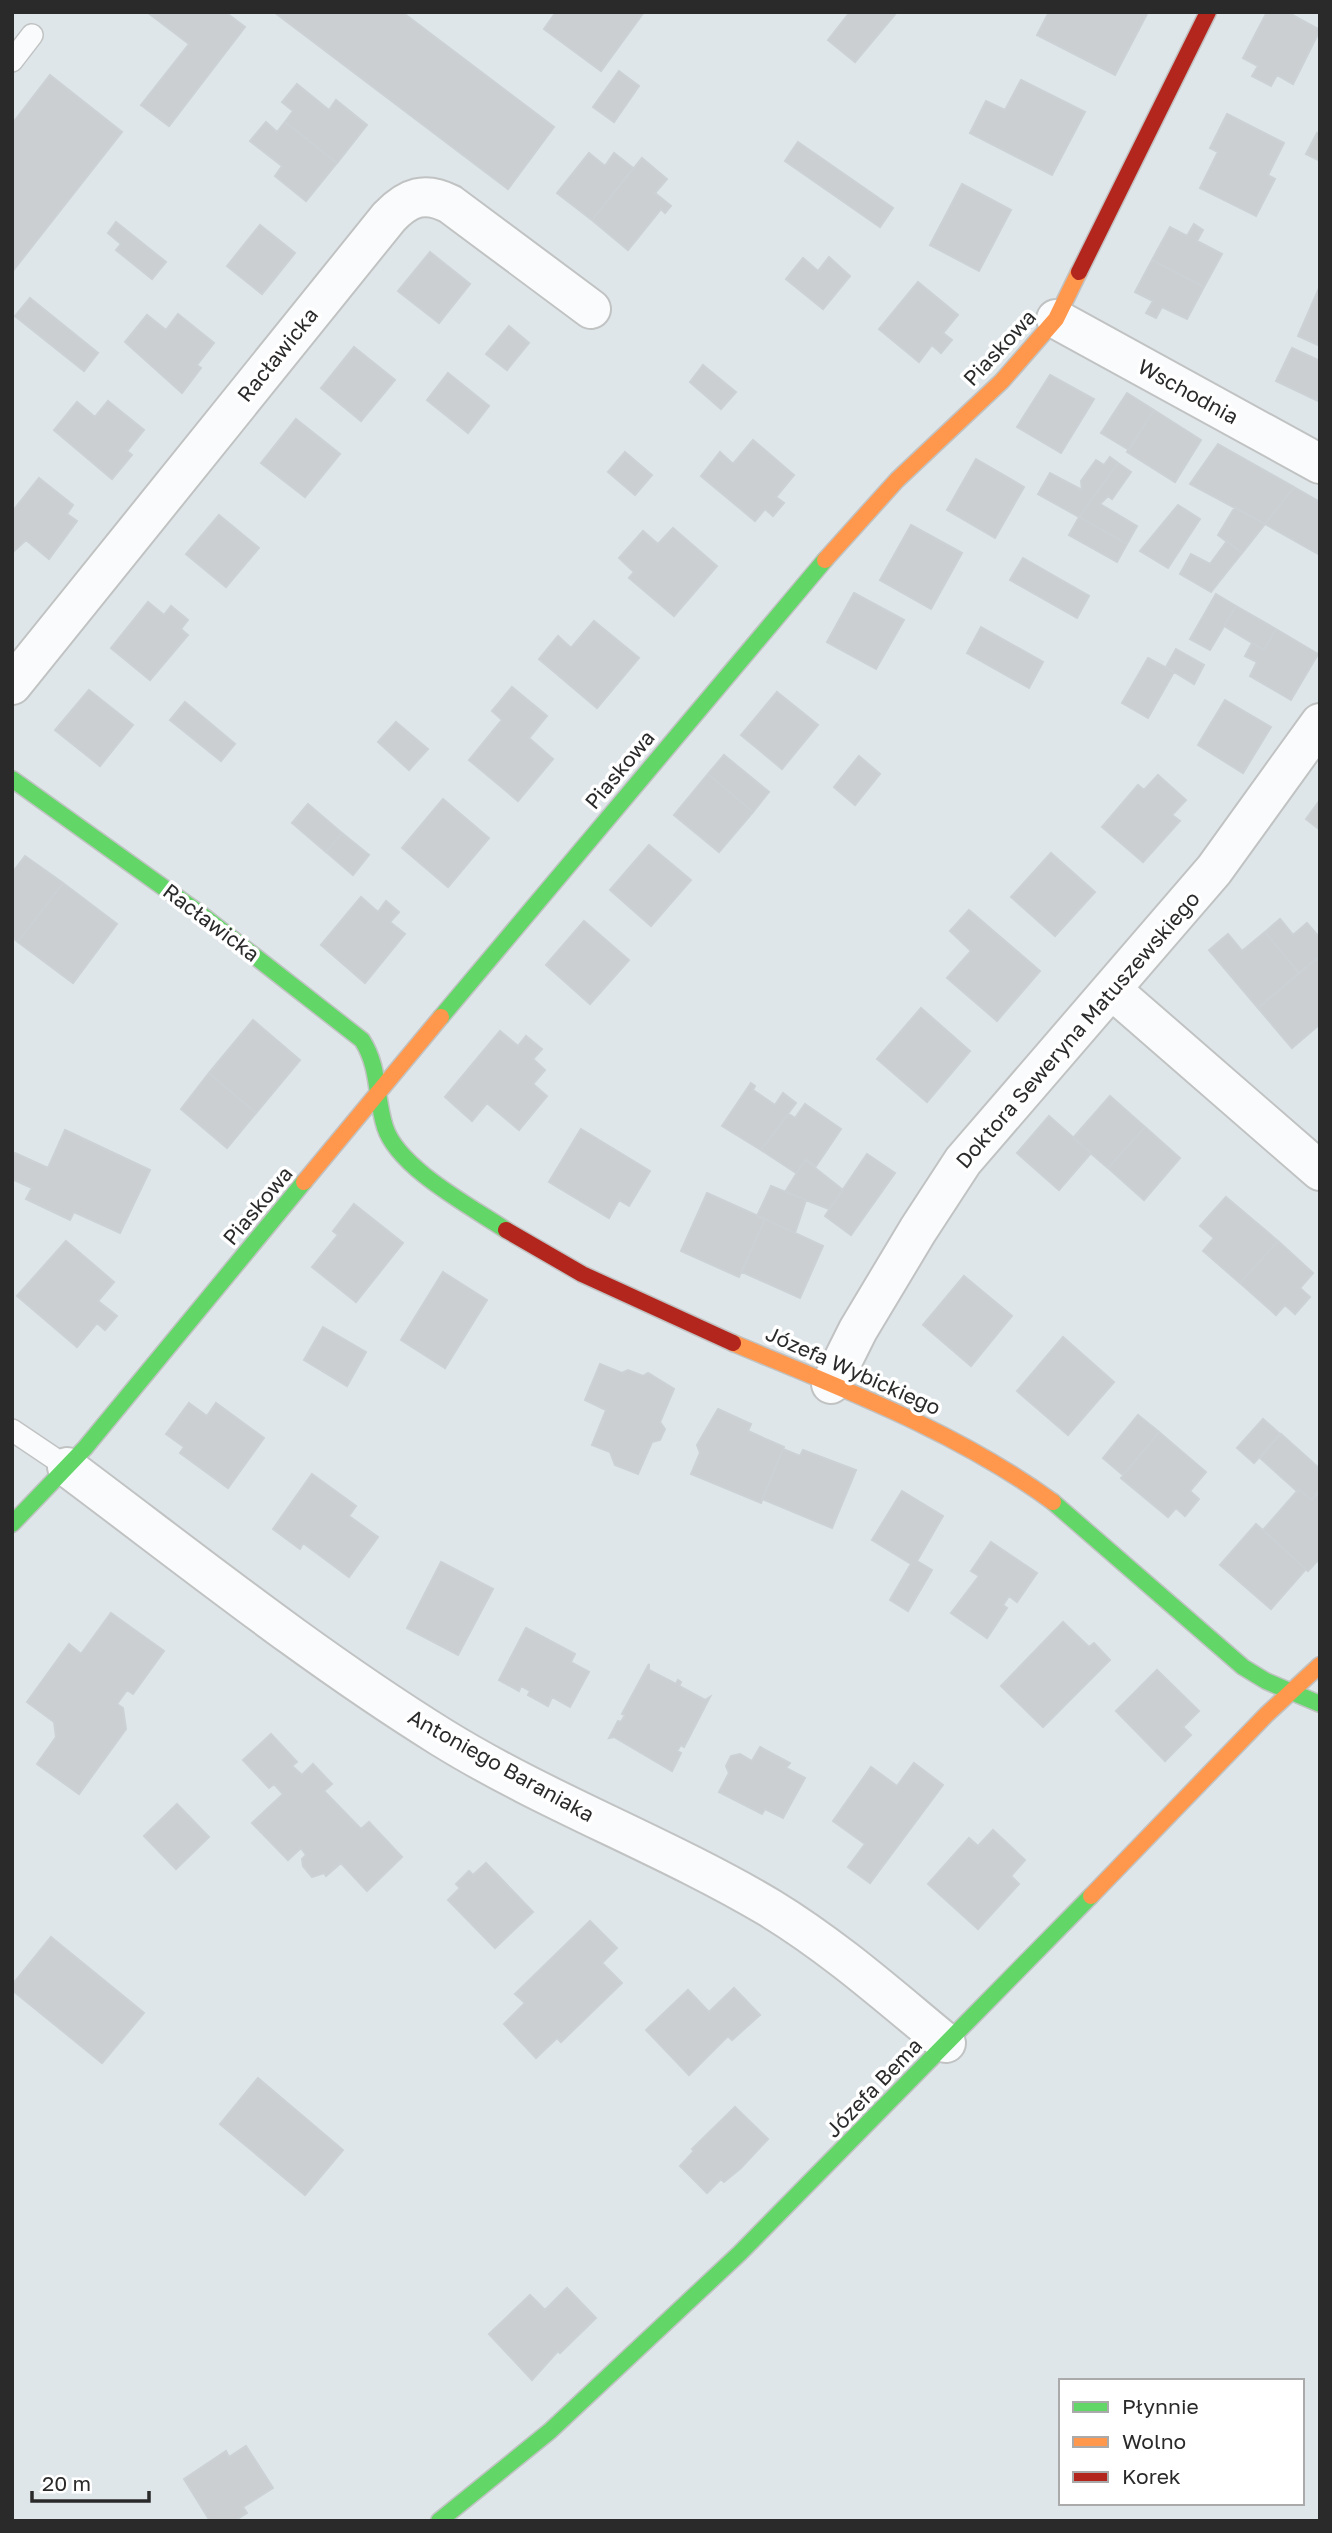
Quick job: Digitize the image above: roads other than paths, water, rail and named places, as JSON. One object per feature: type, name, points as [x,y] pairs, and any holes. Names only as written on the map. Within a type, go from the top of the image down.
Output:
[{"type":"street","name":"Piaskowa","points":[[12,1524],[67,1467],[380,1089],[868,512],[929,448],[1002,381],[1056,319],[1208,12]]},
{"type":"street","name":"Racławicka","points":[[12,685],[389,217],[408,200],[429,196],[450,204],[591,309]]},
{"type":"street","name":"Wschodnia","points":[[1056,319],[1320,464]]},
{"type":"street","name":"Doktora Seweryna Matuszewskiego","points":[[831,1384],[858,1330],[957,1170],[987,1131],[1214,870],[1320,723]]},
{"type":"street","name":"Racławicka","points":[[12,779],[202,915],[353,1032],[371,1050],[380,1074],[380,1089]]},
{"type":"street","points":[[1112,990],[1320,1171]]},
{"type":"street","name":"Józefa Wybickiego","points":[[380,1089],[383,1119],[395,1147],[482,1216],[553,1259],[601,1283],[955,1440],[1013,1473],[1085,1527],[1243,1667],[1289,1692],[1320,1704]]},
{"type":"street","name":"Antoniego Baraniaka","points":[[67,1467],[318,1654],[408,1715],[522,1782],[768,1907],[828,1947],[946,2043]]},
{"type":"street","name":"Józefa Bema","points":[[439,2521],[510,2467],[604,2382],[787,2207],[1289,1692],[1320,1665]]},
{"type":"lane","points":[[12,61],[32,35]]},
{"type":"lane","points":[[12,1430],[67,1467]]}]
